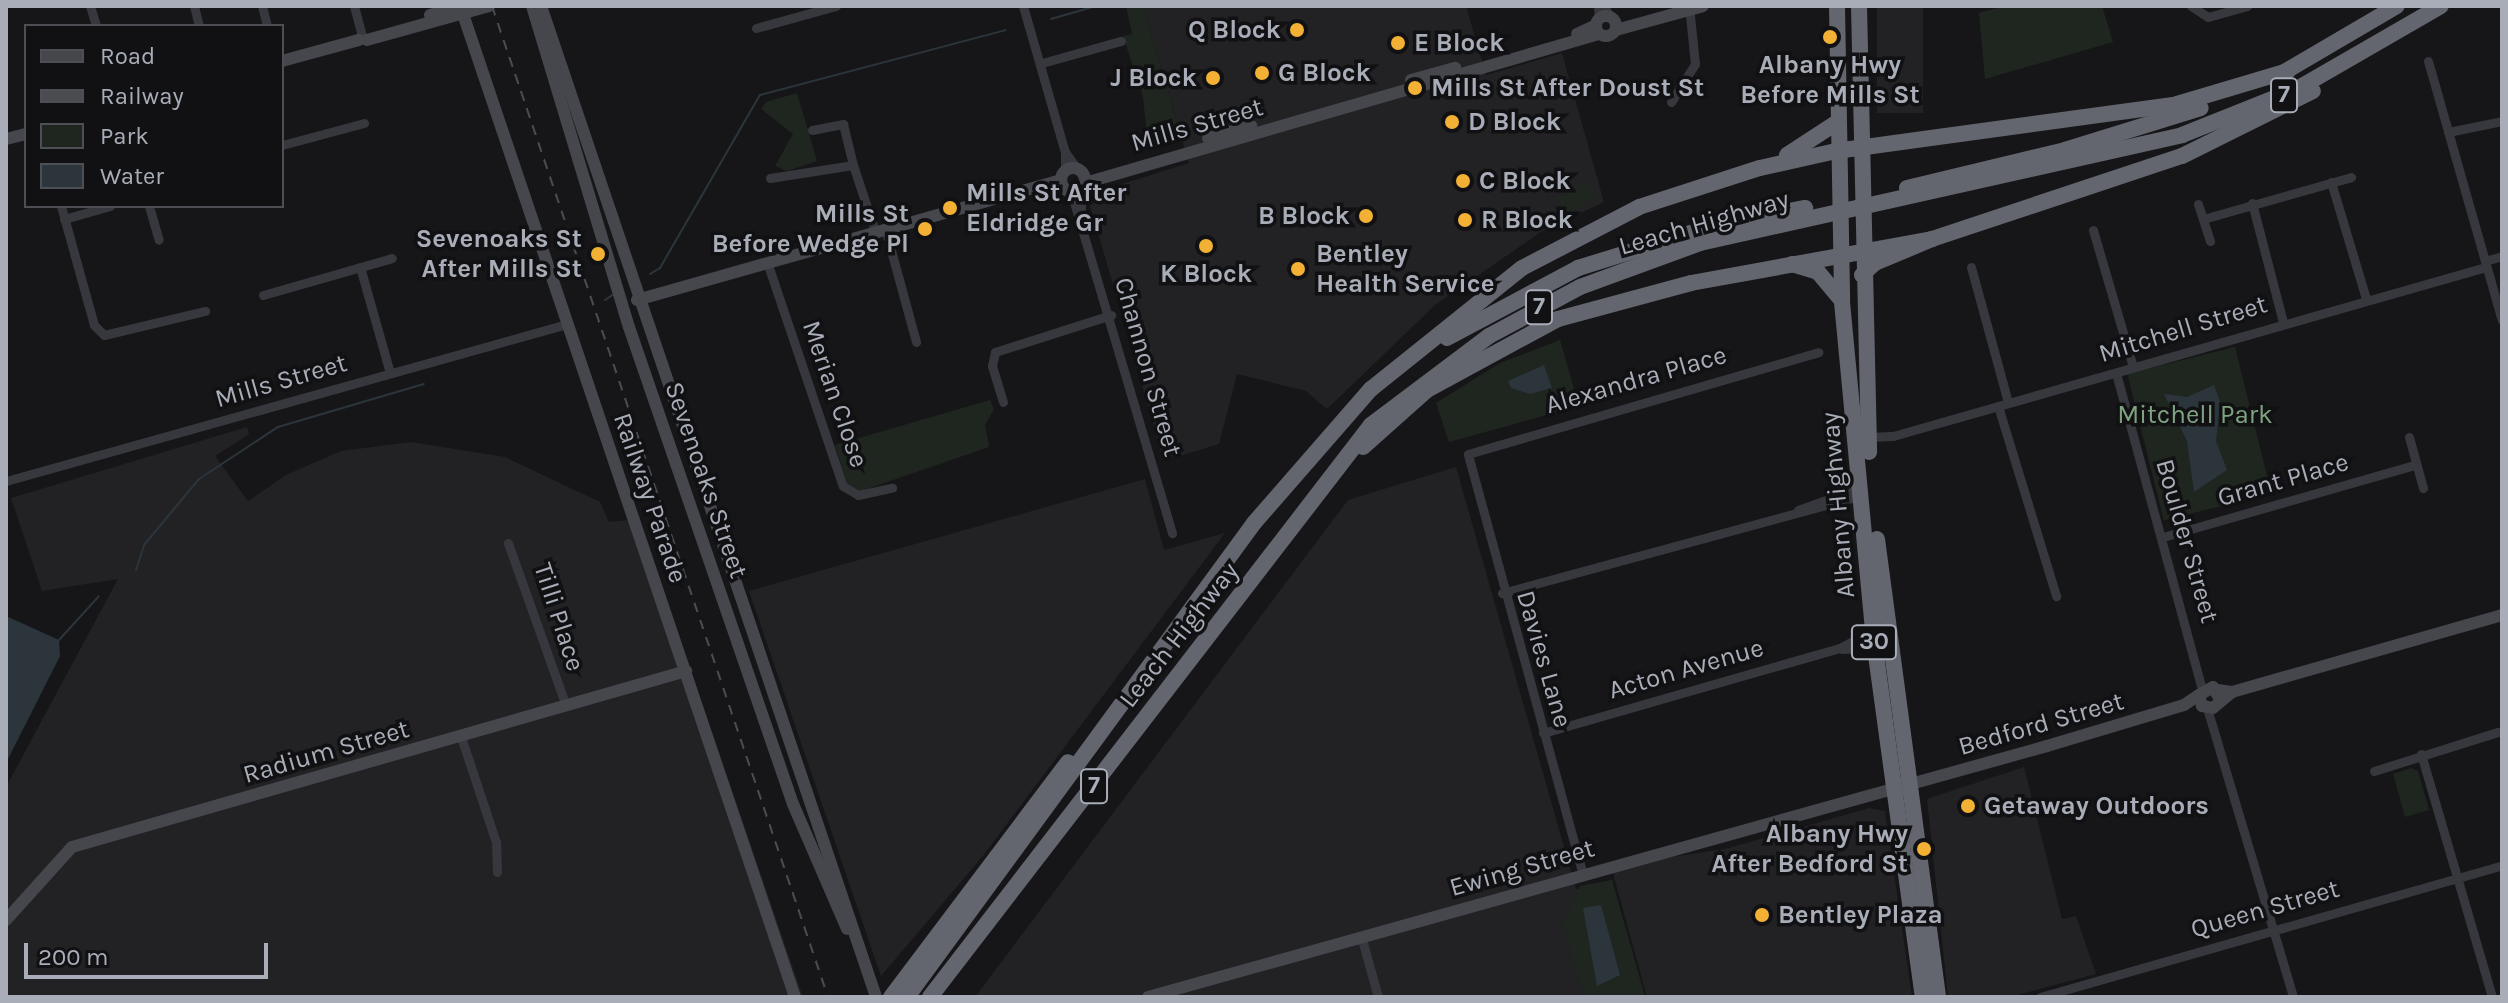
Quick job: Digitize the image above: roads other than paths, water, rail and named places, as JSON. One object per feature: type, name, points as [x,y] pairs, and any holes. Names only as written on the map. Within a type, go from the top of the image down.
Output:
[{"type":"highway","name":"Albany Highway","points":[[1837,6],[1837,254],[1863,491],[1873,630],[1938,997]]},
{"type":"highway","name":"Albany Highway","points":[[1859,6],[1864,100],[1862,275],[1868,445],[1923,997]]},
{"type":"highway","name":"Leach Highway","points":[[1891,196],[2120,134],[2288,71],[2397,6]]},
{"type":"highway","name":"Leach Highway","points":[[930,997],[1326,481],[1384,412],[1518,318],[1663,255],[1802,214],[2182,135],[2297,89],[2441,6]]},
{"type":"highway","points":[[1862,275],[1875,263],[1932,239],[2120,180],[2226,138],[2291,105],[2414,24]]},
{"type":"highway","points":[[1342,420],[1371,389],[1522,268],[1639,207],[1760,168],[1836,151],[2177,104],[2288,71]]},
{"type":"highway","points":[[1864,100],[1872,123],[1897,143]]},
{"type":"highway","points":[[1760,168],[1823,137],[1836,123]]},
{"type":"highway","name":"7","points":[[900,993],[990,888],[1254,523],[1342,420],[1456,331],[1578,268],[1713,226],[1802,214]]},
{"type":"highway","points":[[1326,481],[1427,390],[1492,350],[1622,298],[1837,254],[1932,239]]},
{"type":"highway","points":[[1791,264],[1818,272],[1842,302]]},
{"type":"highway","points":[[900,993],[1254,523]]},
{"type":"street","points":[[354,6],[364,38]]},
{"type":"street","points":[[284,60],[461,10],[489,6]]},
{"type":"street","name":"Sevenoaks Street","points":[[532,6],[629,327],[810,851],[863,959]]},
{"type":"street","name":"Sevenoaks Street","points":[[541,6],[636,305],[749,623],[876,997]]},
{"type":"street","points":[[756,28],[836,6]]},
{"type":"street","name":"Channon Street","points":[[1023,6],[1042,63],[1172,533]]},
{"type":"street","name":"Mills Street","points":[[636,305],[768,265],[1073,181],[1605,20],[1673,6]]},
{"type":"street","name":"Mills Street","points":[[1605,20],[1703,6]]},
{"type":"street","points":[[2191,6],[2208,17],[2247,6]]},
{"type":"street","points":[[1671,102],[1695,64],[1689,8]]},
{"type":"street","name":"Railway Parade","points":[[461,10],[795,997]]},
{"type":"street","points":[[1042,63],[1121,41]]},
{"type":"street","points":[[2428,61],[2502,320]]},
{"type":"street","points":[[2448,132],[2502,121]]},
{"type":"street","points":[[284,144],[364,123]]},
{"type":"street","points":[[812,130],[843,124],[853,165],[881,233],[916,342]]},
{"type":"street","points":[[770,178],[853,165]]},
{"type":"street","points":[[2203,219],[2351,177]]},
{"type":"street","points":[[2331,182],[2366,299]]},
{"type":"street","points":[[2252,203],[2283,322]]},
{"type":"street","points":[[2198,204],[2210,241]]},
{"type":"street","points":[[61,208],[94,325],[104,335],[205,311]]},
{"type":"street","points":[[64,219],[103,208]]},
{"type":"street","points":[[150,208],[159,240]]},
{"type":"street","points":[[2093,230],[2133,367]]},
{"type":"street","name":"Mitchell Street","points":[[1868,445],[2486,264],[2502,256]]},
{"type":"street","points":[[263,295],[392,258]]},
{"type":"street","name":"Merian Close","points":[[768,265],[843,486],[858,495],[892,488]]},
{"type":"street","points":[[360,267],[390,373]]},
{"type":"street","points":[[1971,267],[2008,402]]},
{"type":"street","points":[[619,294],[636,305],[629,327]]},
{"type":"street","points":[[1003,402],[992,366],[995,352],[1111,315]]},
{"type":"street","name":"Mills Street","points":[[7,479],[567,324]]},
{"type":"street","name":"Alexandra Place","points":[[1468,454],[1818,352]]},
{"type":"street","name":"Boulder Street","points":[[2116,373],[2293,997]]},
{"type":"street","points":[[1998,406],[2056,596]]},
{"type":"street","points":[[2409,437],[2414,465],[2423,488]]},
{"type":"street","name":"Davies Lane","points":[[1468,454],[1502,593],[1583,875]]},
{"type":"street","name":"Grant Place","points":[[2163,537],[2414,465]]},
{"type":"street","points":[[1502,593],[1863,491]]},
{"type":"street","name":"Tilli Place","points":[[508,543],[566,706]]},
{"type":"street","points":[[725,603],[749,623],[737,638]]},
{"type":"street","points":[[2210,698],[2502,615]]},
{"type":"street","name":"Acton Avenue","points":[[1543,733],[1840,648],[1873,630]]},
{"type":"street","name":"Acton Avenue","points":[[1840,648],[1875,648]]},
{"type":"street","name":"Radium Street","points":[[6,920],[72,847],[686,671]]},
{"type":"street","name":"Bedford Street","points":[[1900,787],[2210,698]]},
{"type":"street","points":[[2374,771],[2498,732]]},
{"type":"street","points":[[461,737],[496,842],[497,872]]},
{"type":"street","points":[[2421,754],[2492,997]]},
{"type":"street","name":"Ewing Street","points":[[1148,997],[1900,787]]},
{"type":"street","name":"Queen Street","points":[[2040,997],[2502,865]]},
{"type":"street","points":[[1361,936],[1378,997]]},
{"type":"water","points":[[1544,365],[1552,388],[1530,394],[1511,388],[1508,381]]},
{"type":"water","points":[[2214,385],[2220,402],[2216,441],[2227,470],[2194,492],[2187,441],[2164,394],[2187,397]]},
{"type":"water","points":[[6,616],[59,640],[60,656],[6,763]]},
{"type":"water","points":[[1601,905],[1620,975],[1597,986],[1583,908]]},
{"type":"waterway","points":[[1051,19],[1096,6]]},
{"type":"waterway","points":[[650,274],[660,268],[760,95],[1006,30]]},
{"type":"waterway","points":[[605,300],[614,294]]},
{"type":"waterway","points":[[136,570],[144,545],[199,479],[278,427],[424,384]]},
{"type":"waterway","points":[[59,640],[99,596]]},
{"type":"railway","points":[[492,6],[828,997]]},
{"type":"place","name":"Q Block","points":[[1297,30]]},
{"type":"place","name":"Albany Hwy Before Mills St","points":[[1830,37]]},
{"type":"place","name":"E Block","points":[[1398,43]]},
{"type":"place","name":"G Block","points":[[1262,73]]},
{"type":"place","name":"J Block","points":[[1213,78]]},
{"type":"place","name":"Mills St After Doust St","points":[[1415,88]]},
{"type":"place","name":"D Block","points":[[1452,122]]},
{"type":"place","name":"C Block","points":[[1463,181]]},
{"type":"place","name":"Mills St After Eldridge Gr","points":[[950,208]]},
{"type":"place","name":"B Block","points":[[1366,216]]},
{"type":"place","name":"R Block","points":[[1465,220]]},
{"type":"place","name":"Mills St Before Wedge Pl","points":[[925,229]]},
{"type":"place","name":"K Block","points":[[1206,246]]},
{"type":"place","name":"Sevenoaks St After Mills St","points":[[598,254]]},
{"type":"place","name":"Bentley Health Service","points":[[1298,269]]},
{"type":"place","name":"Getaway Outdoors","points":[[1968,806]]},
{"type":"place","name":"Albany Hwy After Bedford St","points":[[1924,849]]},
{"type":"place","name":"Bentley Plaza","points":[[1762,915]]},
{"type":"park label","name":"Mitchell Park","points":[[2195,415]]}]
